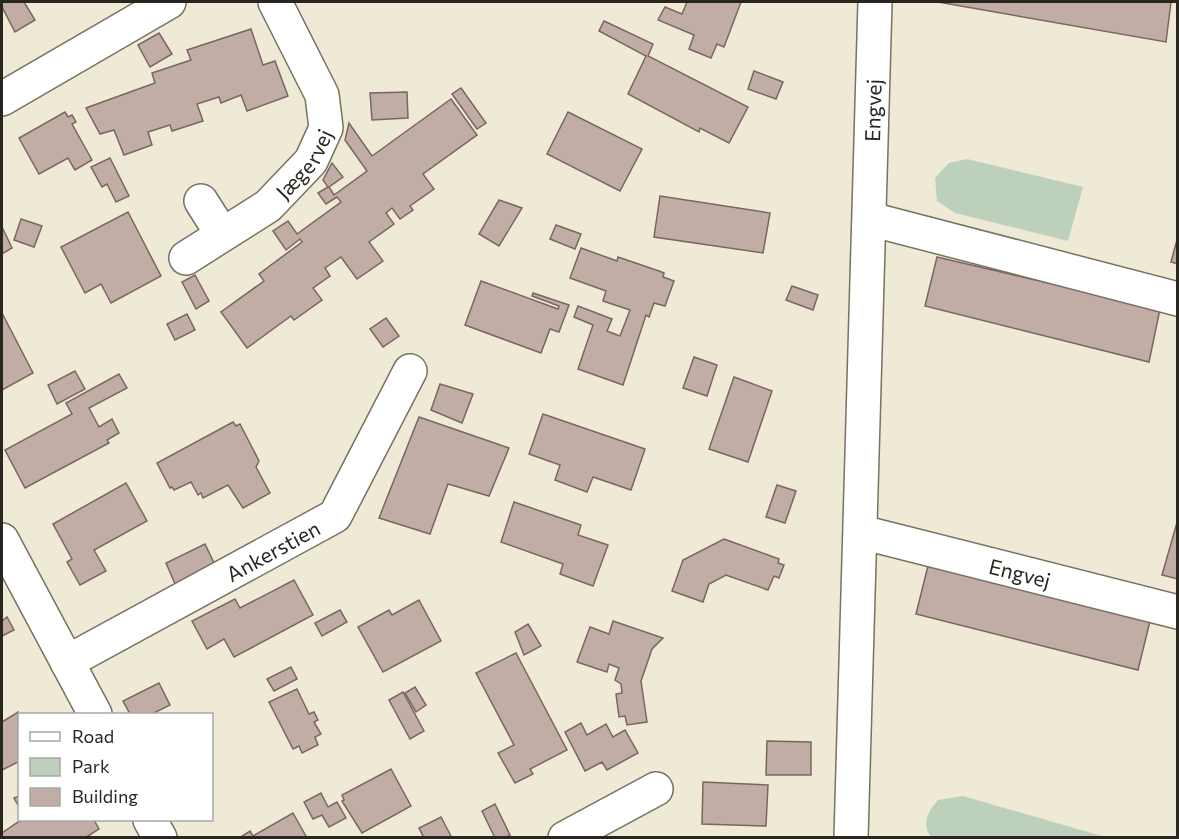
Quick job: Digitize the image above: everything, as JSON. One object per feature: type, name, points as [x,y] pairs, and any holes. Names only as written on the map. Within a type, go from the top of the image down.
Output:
[{"type":"street","points":[[2,99],[169,2]]},
{"type":"street","name":"Jægervej","points":[[186,258],[268,206],[311,161],[326,128],[322,94],[275,2]]},
{"type":"street","name":"Engvej","points":[[851,837],[875,2]]},
{"type":"street","points":[[201,201],[222,234]]},
{"type":"street","points":[[870,219],[1178,299]]},
{"type":"street","name":"Ankerstien","points":[[67,662],[334,516],[410,371]]},
{"type":"street","name":"Engvej","points":[[861,532],[1178,612]]},
{"type":"street","points":[[2,540],[94,713]]},
{"type":"street","points":[[565,837],[656,789]]},
{"type":"street","points":[[151,821],[159,837]]},
{"type":"green space","points":[[967,159],[1083,187],[1068,241],[955,213],[937,201],[935,178],[949,163]]},
{"type":"green space","points":[[963,796],[1105,837],[931,837],[926,822],[934,804],[938,800]]},
{"type":"building","points":[[2,2],[24,2],[35,20],[15,32],[2,7]]},
{"type":"building","points":[[687,2],[741,2],[724,47],[717,44],[711,58],[689,49],[694,35],[658,20],[665,7],[682,14]]},
{"type":"building","points":[[938,2],[1171,2],[1166,42]]},
{"type":"building","points":[[604,21],[653,44],[648,56],[748,107],[729,143],[700,128],[699,132],[628,94],[646,56],[599,31]]},
{"type":"building","points":[[251,29],[263,65],[275,61],[288,96],[247,111],[241,95],[221,103],[219,97],[197,104],[203,121],[172,131],[170,125],[148,132],[152,145],[124,155],[114,130],[100,134],[86,108],[155,83],[152,73],[191,60],[187,50]]},
{"type":"building","points":[[159,33],[172,54],[150,67],[138,45]]},
{"type":"building","points":[[754,71],[783,82],[776,99],[748,89]]},
{"type":"building","points":[[461,88],[486,123],[477,129],[452,94]]},
{"type":"building","points":[[407,92],[408,118],[372,120],[370,93]]},
{"type":"building","points":[[451,99],[477,135],[423,174],[434,189],[410,206],[413,210],[400,219],[392,208],[386,213],[394,224],[369,242],[383,261],[357,279],[341,257],[325,268],[330,276],[313,288],[322,300],[294,320],[291,316],[247,348],[221,312],[264,281],[259,274],[302,242],[300,239],[286,250],[273,231],[288,221],[297,234],[341,202],[337,197],[326,204],[318,193],[328,187],[323,180],[332,163],[343,177],[329,187],[334,195],[367,171],[345,140],[349,123],[372,156]]},
{"type":"building","points":[[65,112],[68,117],[72,115],[76,122],[72,124],[92,160],[75,170],[68,158],[39,174],[19,138]]},
{"type":"building","points":[[568,112],[642,149],[620,191],[547,154]]},
{"type":"building","points":[[110,158],[129,196],[116,202],[107,184],[102,187],[91,167]]},
{"type":"building","points":[[660,196],[770,213],[763,253],[654,237]]},
{"type":"building","points":[[499,200],[522,208],[499,246],[479,234]]},
{"type":"building","points":[[128,212],[161,276],[111,303],[101,284],[85,293],[61,247]]},
{"type":"building","points":[[21,219],[42,226],[34,247],[14,240]]},
{"type":"building","points":[[556,225],[581,234],[575,249],[550,239]]},
{"type":"building","points":[[2,227],[12,248],[2,254]]},
{"type":"building","points":[[1178,236],[1178,264],[1171,262]]},
{"type":"building","points":[[581,248],[617,261],[618,257],[659,271],[664,273],[663,277],[674,281],[665,306],[654,303],[649,317],[646,315],[623,385],[578,369],[593,325],[574,317],[578,306],[612,319],[607,331],[620,336],[630,310],[603,301],[606,291],[570,278]]},
{"type":"building","points":[[937,257],[1160,309],[1149,362],[925,306]]},
{"type":"building","points":[[195,275],[209,301],[196,309],[182,282]]},
{"type":"building","points":[[481,281],[558,309],[559,306],[532,296],[533,293],[569,305],[559,332],[550,329],[541,353],[465,325]]},
{"type":"building","points":[[792,286],[818,295],[813,310],[786,300]]},
{"type":"building","points":[[2,313],[33,373],[2,390]]},
{"type":"building","points":[[187,314],[195,330],[175,340],[167,324]]},
{"type":"building","points":[[386,318],[399,336],[383,347],[370,329]]},
{"type":"building","points":[[694,357],[717,365],[707,396],[683,388]]},
{"type":"building","points":[[75,371],[85,389],[57,404],[48,385]]},
{"type":"building","points":[[119,374],[127,388],[89,408],[99,427],[112,419],[119,433],[107,440],[109,443],[25,488],[5,450],[72,414],[66,403]]},
{"type":"building","points":[[734,377],[772,391],[748,462],[709,449]]},
{"type":"building","points":[[440,384],[473,394],[462,423],[431,410]]},
{"type":"building","points":[[543,414],[645,449],[631,490],[593,477],[587,492],[555,480],[560,465],[529,454]]},
{"type":"building","points":[[419,417],[509,448],[489,496],[448,484],[430,534],[379,518]]},
{"type":"building","points":[[233,422],[236,426],[240,424],[259,461],[256,467],[270,493],[243,508],[228,485],[203,498],[201,493],[198,495],[191,482],[174,490],[170,488],[157,463]]},
{"type":"building","points":[[126,483],[147,521],[94,550],[106,571],[80,585],[67,562],[72,559],[53,524]]},
{"type":"building","points":[[777,485],[796,491],[785,523],[766,517]]},
{"type":"building","points":[[514,502],[581,525],[578,535],[608,545],[593,586],[560,574],[563,564],[501,542]]},
{"type":"building","points":[[1178,519],[1178,579],[1162,575]]},
{"type":"building","points":[[724,539],[779,559],[778,563],[784,565],[779,578],[774,576],[768,590],[726,575],[709,584],[703,602],[672,591],[683,560]]},
{"type":"building","points":[[205,544],[216,567],[176,586],[166,563]]},
{"type":"building","points":[[928,566],[1150,621],[1138,670],[916,614]]},
{"type":"building","points":[[294,580],[313,615],[234,657],[224,639],[207,649],[192,621],[235,599],[240,608]]},
{"type":"building","points":[[419,600],[441,641],[383,672],[358,627],[389,610],[392,615]]},
{"type":"building","points":[[340,610],[347,622],[322,636],[315,623]]},
{"type":"building","points":[[7,617],[14,630],[2,636],[2,621]]},
{"type":"building","points":[[613,621],[663,638],[652,649],[641,681],[647,722],[627,725],[625,716],[619,717],[616,694],[622,693],[621,684],[615,680],[619,668],[609,664],[607,672],[577,662],[590,627],[609,634]]},
{"type":"building","points":[[528,624],[541,646],[524,655],[515,632]]},
{"type":"building","points":[[516,653],[567,750],[530,769],[533,774],[515,783],[498,753],[514,745],[476,673]]},
{"type":"building","points":[[291,667],[297,679],[274,691],[267,679]]},
{"type":"building","points":[[159,683],[170,705],[154,713],[129,713],[123,701]]},
{"type":"building","points":[[415,687],[426,705],[416,712],[405,693]]},
{"type":"building","points":[[297,689],[309,714],[314,712],[318,720],[314,722],[321,734],[315,737],[318,745],[302,753],[299,746],[293,749],[269,702]]},
{"type":"building","points":[[403,692],[424,731],[410,739],[389,700]]},
{"type":"building","points":[[18,712],[18,762],[2,770],[2,722]]},
{"type":"building","points":[[581,723],[587,735],[606,724],[613,737],[625,730],[638,753],[607,770],[602,762],[585,771],[565,732]]},
{"type":"building","points":[[767,741],[811,742],[811,775],[766,775]]},
{"type":"building","points":[[391,769],[411,806],[362,833],[342,801],[344,800],[342,795]]},
{"type":"building","points":[[703,782],[768,785],[766,826],[702,824]]},
{"type":"building","points":[[321,793],[328,807],[337,802],[346,818],[329,827],[322,815],[313,819],[304,802]]},
{"type":"building","points":[[495,804],[510,835],[505,838],[495,838],[482,811]]},
{"type":"building","points":[[293,813],[307,838],[239,838],[250,831],[253,836]]},
{"type":"building","points":[[441,817],[452,838],[424,838],[419,828]]},
{"type":"building","points":[[20,821],[95,821],[99,829],[85,838],[2,838],[2,833]]}]
